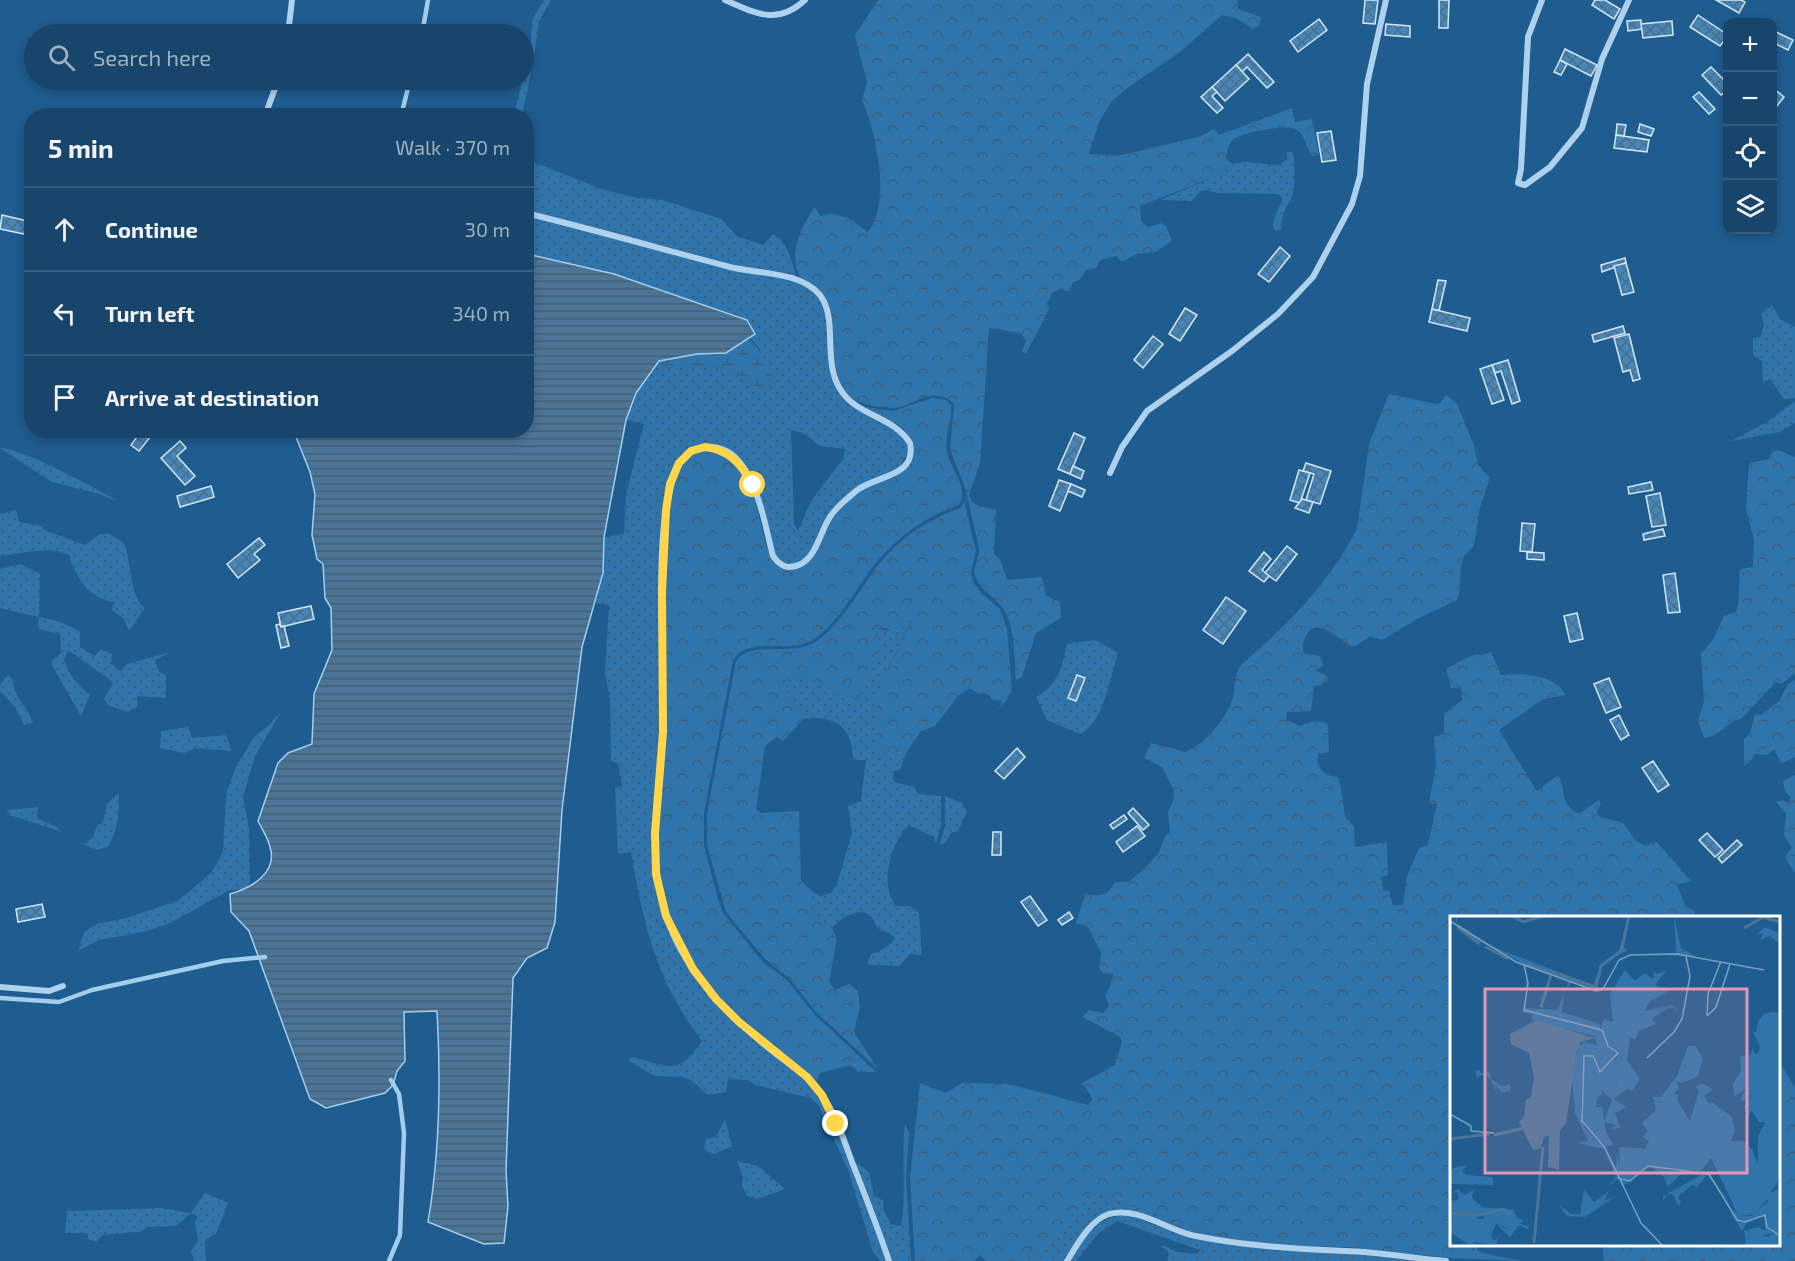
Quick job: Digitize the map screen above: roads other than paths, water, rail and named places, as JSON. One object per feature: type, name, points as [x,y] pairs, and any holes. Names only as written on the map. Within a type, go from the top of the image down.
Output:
[{"type":"street","points":[[289,24],[292,0]]},
{"type":"street","points":[[725,0],[761,16],[786,12],[805,0]]},
{"type":"street","points":[[1110,473],[1122,447],[1147,411],[1269,321],[1313,277],[1352,204],[1360,176],[1367,84],[1386,0]]},
{"type":"street","points":[[1542,0],[1528,37],[1521,168],[1518,183],[1525,185],[1550,167],[1582,128],[1602,59],[1629,0]]},
{"type":"street","points":[[268,108],[274,90]]},
{"type":"street","points":[[534,215],[731,267],[788,278],[810,287],[817,292],[826,307],[833,373],[842,392],[863,410],[900,429],[910,443],[909,458],[900,471],[860,488],[829,518],[813,553],[807,560],[789,567],[778,564],[773,556],[753,485],[737,461],[722,451],[705,447],[691,451],[679,463],[670,484],[665,524],[663,732],[655,833],[656,874],[662,904],[679,945],[716,999],[772,1051],[800,1071],[822,1095],[843,1137],[889,1261]]},
{"type":"street","points":[[0,987],[49,991],[63,986]]},
{"type":"street","points":[[1067,1261],[1081,1239],[1100,1218],[1109,1214],[1128,1213],[1178,1232],[1277,1249],[1346,1251],[1446,1261]]},
{"type":"waterway","points":[[424,24],[428,0]]},
{"type":"waterway","points":[[403,108],[408,90]]},
{"type":"waterway","points":[[0,998],[59,1002],[92,990],[223,961],[265,957]]},
{"type":"waterway","points":[[389,1261],[400,1235],[404,1133],[399,1094],[391,1080]]}]
